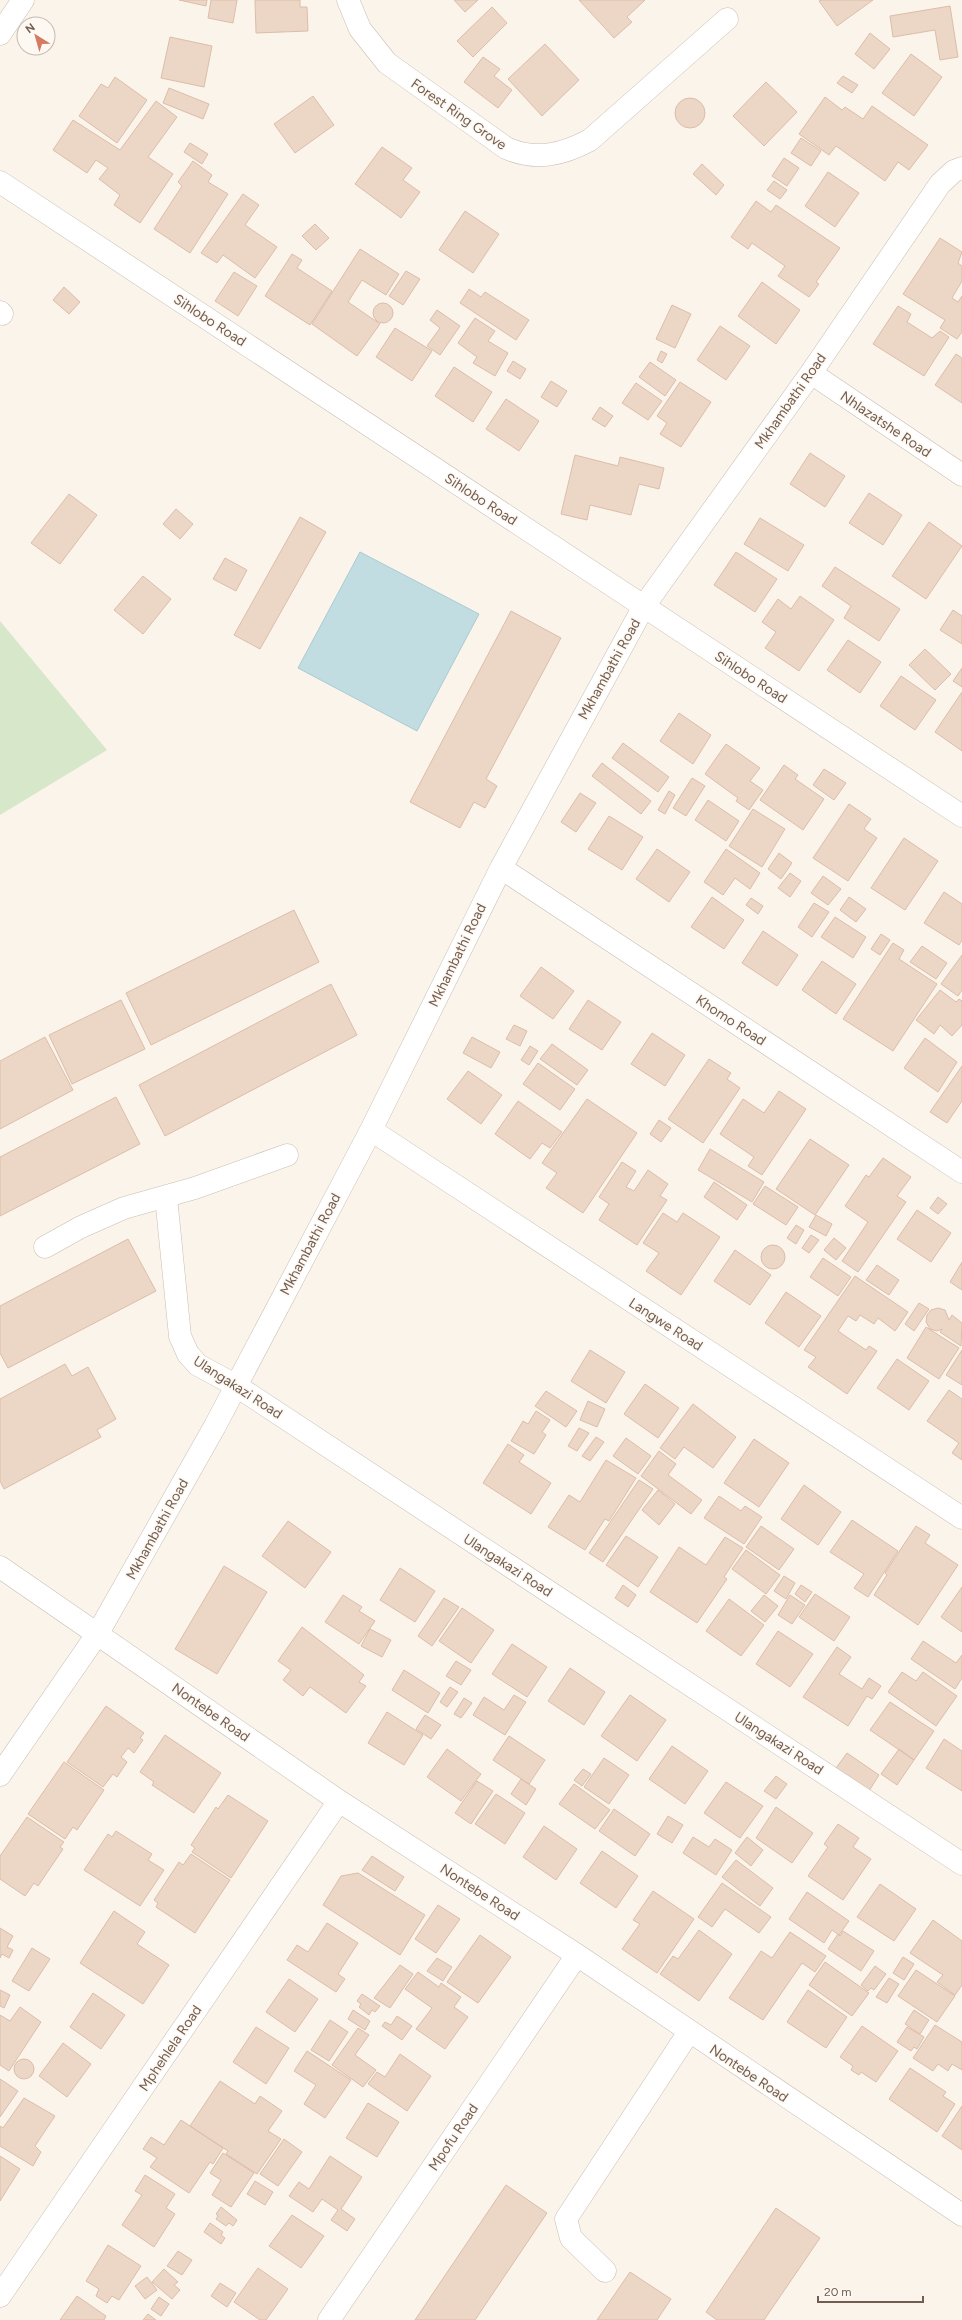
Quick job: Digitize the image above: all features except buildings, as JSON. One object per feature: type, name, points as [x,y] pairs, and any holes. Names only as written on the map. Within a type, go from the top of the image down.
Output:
[{"type":"street","points":[[0,34],[23,0]]},
{"type":"street","name":"Forest Ring Grove","points":[[348,0],[360,29],[387,63],[506,148],[520,154],[534,157],[552,155],[572,150],[590,140],[727,19]]},
{"type":"street","name":"Mkhambathi Road","points":[[0,1775],[98,1633],[215,1426],[235,1385],[371,1130],[501,868],[644,606],[811,373],[940,184],[954,171],[962,168]]},
{"type":"street","name":"Sihlobo Road","points":[[0,182],[962,816]]},
{"type":"street","name":"Nhlazatshe Road","points":[[811,373],[962,475]]},
{"type":"street","name":"Khomo Road","points":[[501,868],[962,1172]]},
{"type":"street","name":"Langwe Road","points":[[371,1130],[962,1518]]},
{"type":"street","points":[[45,1247],[104,1216],[166,1197],[287,1155]]},
{"type":"street","name":"Ulangakazi Road","points":[[166,1197],[180,1336],[188,1354],[198,1365],[235,1385],[962,1864]]},
{"type":"street","name":"Nontebe Road","points":[[0,1567],[98,1633],[339,1801],[577,1955],[962,2215]]},
{"type":"street","name":"Mphehlela Road","points":[[0,2296],[339,1801]]},
{"type":"street","name":"Mpofu Road","points":[[330,2320],[577,1955]]},
{"type":"street","points":[[605,2271],[570,2238],[566,2219],[689,2032]]},
{"type":"green space","points":[[0,621],[107,750],[0,815]]},
{"type":"water","points":[[360,552],[479,614],[417,731],[298,668]]}]
